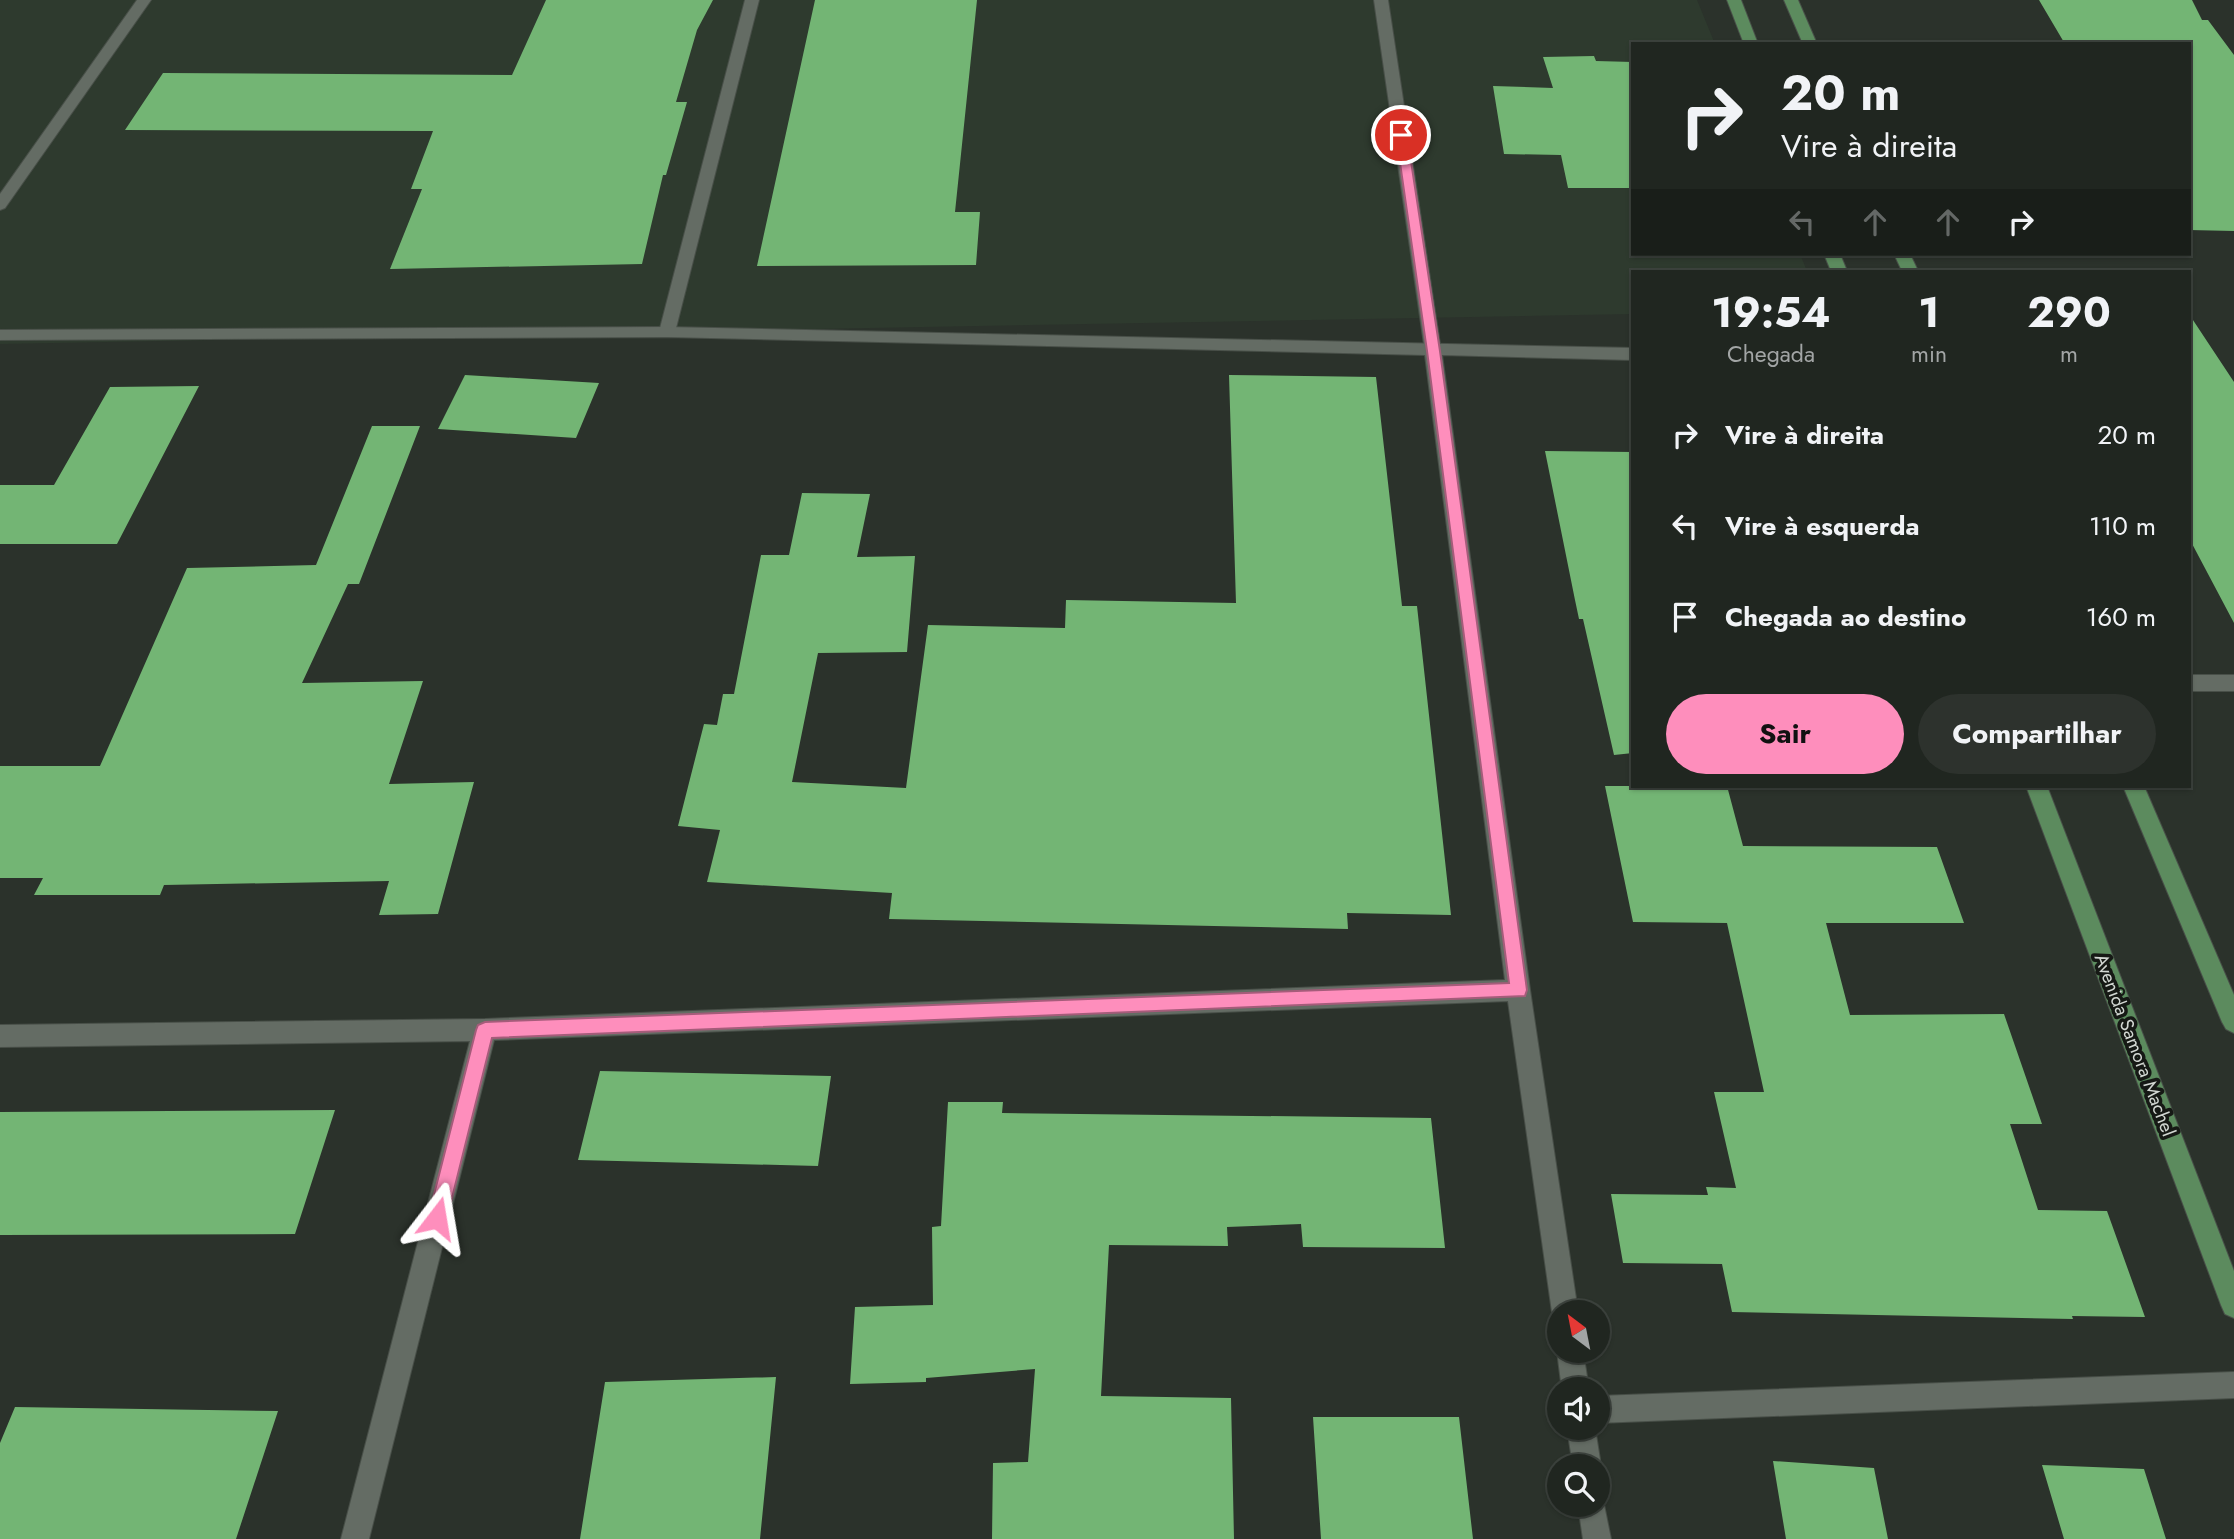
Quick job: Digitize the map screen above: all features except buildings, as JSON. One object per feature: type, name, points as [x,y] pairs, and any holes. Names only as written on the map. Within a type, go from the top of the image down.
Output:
[{"type":"highway","points":[[1734,0],[1750,42]]},
{"type":"highway","points":[[1791,0],[1809,42]]},
{"type":"highway","name":"Avenida Samora Machel","points":[[2037,788],[2234,1305]]},
{"type":"highway","points":[[2134,788],[2234,1022]]},
{"type":"street","points":[[0,205],[144,0]]},
{"type":"street","points":[[667,332],[752,0]]},
{"type":"street","points":[[1381,0],[1433,351],[1562,1300]]},
{"type":"street","points":[[0,335],[667,332],[1631,354]]},
{"type":"street","points":[[2191,683],[2234,683]]},
{"type":"street","points":[[0,1036],[485,1030],[1518,990]]},
{"type":"street","points":[[355,1539],[485,1030]]},
{"type":"street","points":[[1610,1410],[2234,1385]]},
{"type":"street","points":[[1594,1517],[1597,1539]]},
{"type":"shaded area","points":[[0,0],[1697,0],[1714,42],[1631,42],[1631,256],[1801,256],[1807,270],[1631,270],[1631,314],[0,344]]},
{"type":"route","points":[[437,1218],[485,1030],[1518,990],[1433,351],[1401,135]]}]
